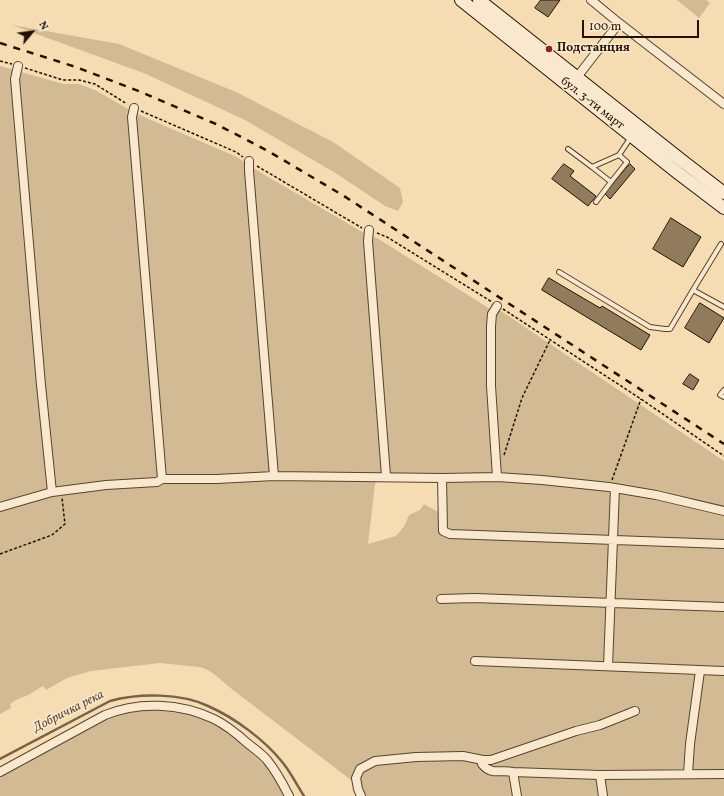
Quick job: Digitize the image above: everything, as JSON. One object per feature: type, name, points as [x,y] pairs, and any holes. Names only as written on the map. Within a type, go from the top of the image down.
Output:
[{"type":"main road","name":"бул. 3-ти март","points":[[461,0],[573,82],[635,131],[724,208]]},
{"type":"main road","name":"бул. 3-ти март","points":[[479,0],[573,82]]},
{"type":"main road","name":"бул. 3-ти март","points":[[635,131],[724,193]]},
{"type":"street","points":[[591,0],[724,104]]},
{"type":"street","points":[[573,82],[619,23]]},
{"type":"street","points":[[18,66],[15,79],[41,385],[52,492]]},
{"type":"street","points":[[134,108],[132,117],[162,480]]},
{"type":"street","points":[[249,161],[274,476]]},
{"type":"street","points":[[369,230],[368,241],[386,476]]},
{"type":"street","points":[[496,477],[491,386],[490,326],[492,314],[498,306]]},
{"type":"street","points":[[0,507],[52,492],[106,485],[156,482],[162,480],[274,476],[386,476],[442,478],[496,477],[612,487],[724,510]]},
{"type":"street","points":[[442,478],[443,531],[446,533],[724,544]]},
{"type":"street","points":[[608,666],[613,540],[612,487]]},
{"type":"street","points":[[441,599],[475,598],[724,607]]},
{"type":"street","points":[[476,661],[724,671]]},
{"type":"street","points":[[688,774],[690,744],[700,671]]},
{"type":"street","points":[[0,772],[105,715],[123,709],[140,706],[159,706],[198,713],[215,719],[227,726],[267,760],[290,796]]},
{"type":"street","points":[[361,796],[356,778],[360,769],[376,760],[463,756],[491,760],[576,731],[600,725],[635,711]]},
{"type":"street","points":[[483,760],[482,764],[488,771],[493,772],[504,770],[513,772],[600,775],[724,774]]},
{"type":"street","points":[[513,772],[517,796]]},
{"type":"street","points":[[600,775],[603,796]]},
{"type":"lane","points":[[592,167],[618,155],[635,131]]},
{"type":"lane","points":[[568,149],[611,182]]},
{"type":"lane","points":[[596,202],[627,162],[618,155]]},
{"type":"lane","points":[[559,272],[650,327],[665,330],[670,329],[721,244]]},
{"type":"lane","points":[[693,290],[724,307]]},
{"type":"lane","points":[[724,390],[720,394],[724,397]]},
{"type":"path","points":[[503,457],[522,398],[550,340]]},
{"type":"path","points":[[612,487],[641,399]]},
{"type":"path","points":[[0,554],[52,535],[65,524],[61,491]]},
{"type":"shaded area","points":[[677,0],[706,0],[710,3],[699,18]]},
{"type":"shaded area","points":[[12,25],[119,44],[236,92],[333,142],[400,188],[403,202],[398,211],[385,206],[337,174],[245,120],[146,74]]},
{"type":"shaded area","points":[[0,66],[63,84],[79,84],[95,90],[135,113],[237,157],[258,171],[364,233],[377,238],[490,309],[501,311],[724,461],[724,796],[365,796],[359,786],[233,690],[213,673],[199,667],[160,663],[91,671],[67,678],[46,690],[43,686],[16,700],[10,704],[11,708],[0,714],[0,509],[51,495],[107,487],[160,484],[161,482],[266,479],[378,479],[380,475],[329,475],[328,473],[164,477],[157,479],[106,482],[44,491],[0,504]],"holes":[[[379,479],[439,480],[440,513],[424,504],[420,510],[409,515],[405,525],[396,536],[368,544],[375,484]]]},
{"type":"shaded area","points":[[155,710],[193,715],[213,722],[230,734],[264,764],[286,796],[0,796],[0,776],[105,718],[125,712]]},
{"type":"building","points":[[541,0],[560,0],[548,17],[535,8]]},
{"type":"building","points":[[564,164],[574,171],[570,176],[596,196],[588,206],[552,179]]},
{"type":"building","points":[[630,164],[635,169],[610,199],[605,194]]},
{"type":"building","points":[[671,218],[701,237],[683,267],[653,249]]},
{"type":"building","points":[[549,278],[600,308],[602,306],[650,335],[641,350],[542,290]]},
{"type":"building","points":[[700,303],[724,318],[709,343],[685,328]]},
{"type":"building","points":[[690,374],[699,380],[693,390],[683,384]]},
{"type":"waterway","name":"Добричка река","points":[[0,759],[110,701],[121,698],[147,696],[173,697],[208,706],[249,730],[276,754],[304,796]]},
{"type":"railway","points":[[0,43],[76,67],[141,92],[216,124],[268,151],[344,196],[724,444]]},
{"type":"place","name":"Подстанция","points":[[549,49]]}]
